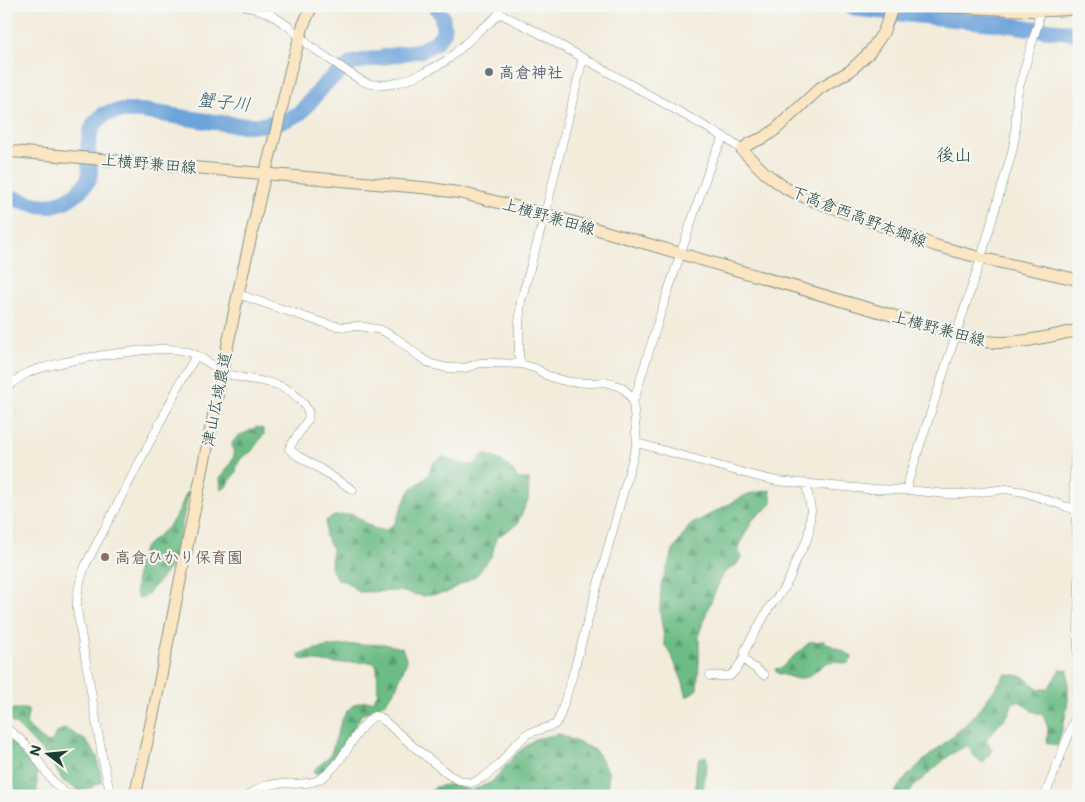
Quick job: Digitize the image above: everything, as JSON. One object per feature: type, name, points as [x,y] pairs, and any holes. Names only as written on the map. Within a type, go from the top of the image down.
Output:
[{"type":"main road","name":"津山広域農道","points":[[135,796],[238,294],[291,68],[303,26],[312,6]]},
{"type":"main road","points":[[742,150],[748,144],[765,137],[775,130],[820,88],[850,71],[869,53],[882,34],[893,6]]},
{"type":"main road","points":[[937,6],[1038,17],[1079,9]]},
{"type":"main road","name":"下高倉西高野本郷線","points":[[742,150],[765,173],[787,189],[809,199],[922,240],[981,258],[1079,280]]},
{"type":"main road","name":"上横野兼田線","points":[[6,151],[427,188],[461,193],[545,214],[983,341],[1027,341],[1079,330]]},
{"type":"street","points":[[245,6],[270,14],[366,84],[381,85],[398,83],[445,61],[496,17],[499,10],[724,137],[742,150]]},
{"type":"street","points":[[908,490],[908,482],[981,258],[1012,152],[1017,94],[1038,17]]},
{"type":"street","points":[[521,364],[519,356],[519,323],[521,301],[545,214],[583,58]]},
{"type":"street","points":[[633,400],[712,160],[724,137]]},
{"type":"street","points":[[238,294],[331,325],[359,326],[381,330],[396,338],[431,364],[448,368],[464,368],[480,363],[521,364],[537,369],[546,375],[570,382],[605,382],[622,387],[633,400],[638,443],[573,674],[560,716],[554,725],[528,734],[514,746],[498,766],[484,777],[472,783],[461,781],[449,775],[380,717],[374,716],[358,732],[328,773],[316,781],[267,785],[258,788],[248,796]]},
{"type":"street","points":[[6,388],[17,378],[30,371],[92,356],[151,350],[187,351],[227,374],[281,385],[300,399],[309,414],[308,419],[290,445],[289,450],[353,490]]},
{"type":"street","points":[[111,796],[103,761],[76,596],[86,564],[180,383],[196,356]]},
{"type":"street","points":[[1079,436],[1074,469],[1079,562]]},
{"type":"street","points":[[638,443],[777,481],[867,489],[964,494],[1006,489],[1024,492],[1077,510]]},
{"type":"street","points":[[710,676],[730,676],[735,672],[769,608],[790,577],[809,532],[811,510],[806,483]]},
{"type":"street","points":[[1045,796],[1074,721],[1079,576]]},
{"type":"street","points":[[744,658],[749,664],[764,674]]},
{"type":"street","points":[[6,728],[34,753],[51,780],[70,796]]},
{"type":"green space","points":[[257,427],[263,429],[264,434],[251,452],[241,458],[236,472],[226,487],[221,490],[220,478],[234,456],[232,443],[237,437]]},
{"type":"green space","points":[[484,454],[504,463],[518,479],[529,479],[528,500],[517,524],[496,538],[492,555],[477,575],[446,593],[423,596],[399,591],[359,592],[348,583],[336,578],[331,568],[332,548],[325,536],[326,521],[334,516],[353,514],[375,529],[386,530],[395,523],[411,489],[428,476],[433,463],[443,457],[460,464],[474,465]]},
{"type":"green space","points":[[770,490],[772,504],[753,519],[738,547],[741,557],[737,564],[723,574],[708,608],[699,634],[697,689],[687,697],[682,680],[665,645],[660,612],[661,585],[673,551],[690,525],[748,494]]},
{"type":"green space","points":[[189,491],[175,558],[166,573],[144,598],[138,597],[136,593],[137,564],[144,548],[169,526]]},
{"type":"green space","points":[[824,641],[853,658],[847,664],[834,661],[826,663],[808,677],[797,679],[777,673],[775,669],[782,668],[810,642]]},
{"type":"green space","points":[[384,644],[402,648],[407,661],[396,688],[385,703],[361,715],[341,752],[328,769],[319,774],[313,772],[330,755],[340,724],[348,710],[361,702],[373,701],[378,692],[377,666],[372,662],[333,663],[300,659],[299,655],[319,648]]},
{"type":"green space","points":[[1060,669],[1068,670],[1068,701],[1057,746],[1047,743],[1048,728],[1043,715],[1032,711],[1019,701],[1013,702],[1008,715],[986,739],[992,750],[983,763],[973,755],[968,745],[951,754],[914,786],[908,796],[892,796],[916,767],[970,720],[1005,674],[1022,676],[1039,689],[1048,689]]},
{"type":"green space","points":[[13,709],[28,709],[26,724],[48,743],[53,740],[55,734],[65,728],[86,741],[97,756],[102,782],[80,791],[63,781],[43,752],[18,726],[6,719],[6,713]]},
{"type":"green space","points":[[559,734],[595,750],[609,773],[606,796],[425,796],[436,787],[452,784],[471,791],[492,782],[516,754],[535,739]]},
{"type":"green space","points":[[6,735],[16,743],[37,772],[37,796],[6,796]]},
{"type":"green space","points":[[706,756],[707,765],[702,796],[695,796],[696,770],[699,759]]},
{"type":"waterway","name":"蟹子川","points":[[6,196],[37,205],[49,206],[65,201],[75,195],[89,179],[88,147],[90,134],[94,124],[104,114],[119,111],[143,111],[238,125],[263,125],[288,119],[300,113],[326,83],[352,63],[421,50],[435,43],[444,32],[442,16],[436,6]]},
{"type":"waterway","name":"蟹子川","points":[[850,6],[859,9],[1079,34]]},
{"type":"place","name":"高倉神社","points":[[489,72]]},
{"type":"place","name":"高倉ひかり保育園","points":[[105,557]]},
{"type":"district","name":"後山","points":[[954,155]]}]
